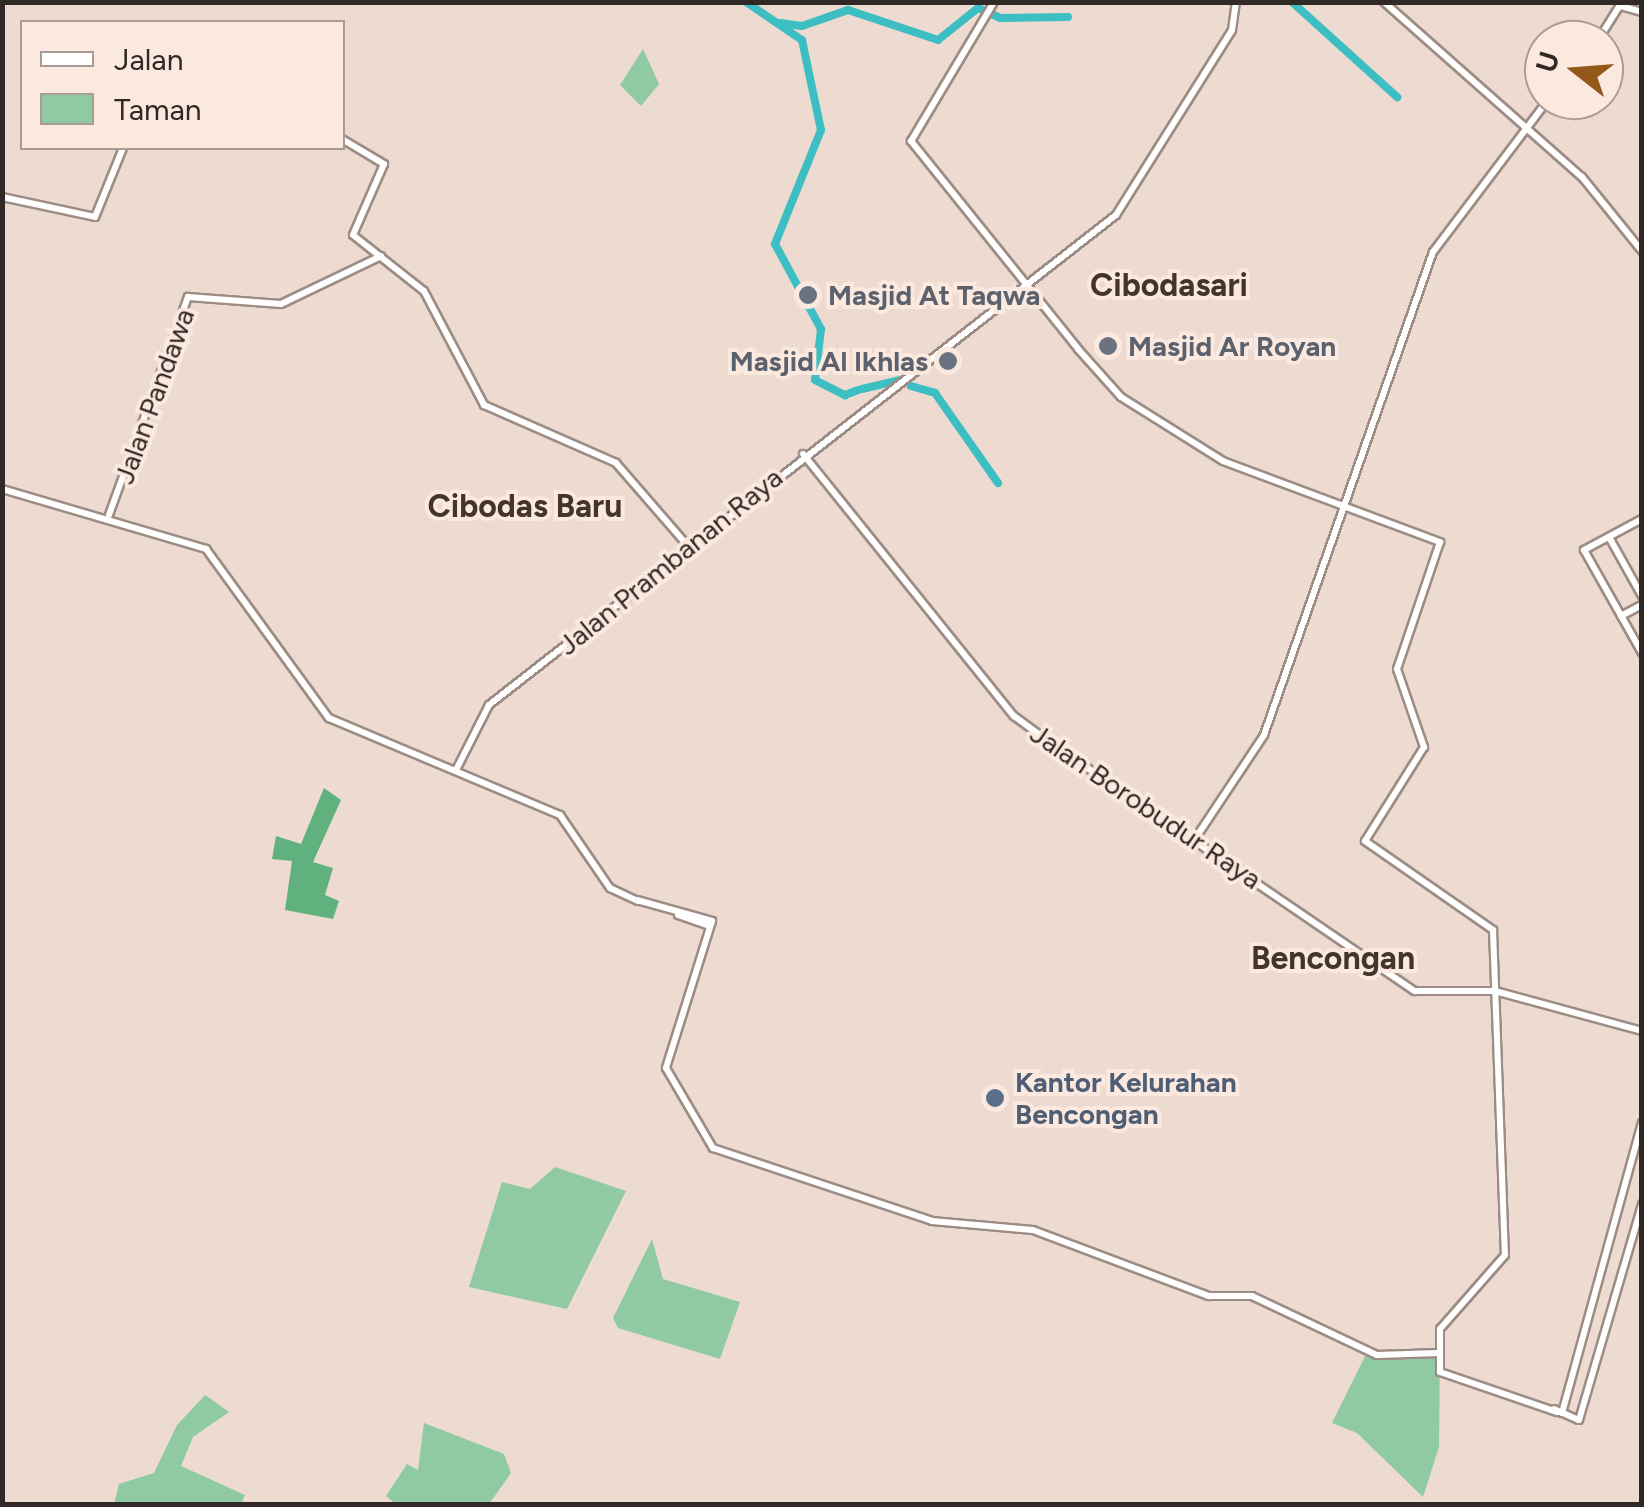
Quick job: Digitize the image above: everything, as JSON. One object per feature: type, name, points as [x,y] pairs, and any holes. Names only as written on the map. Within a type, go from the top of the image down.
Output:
[{"type":"street","name":"Jalan Prambanan Raya","points":[[456,770],[489,705],[687,544],[803,454],[912,378],[1124,206],[1232,30],[1236,2]]},
{"type":"street","points":[[1384,2],[1582,177],[1642,251]]},
{"type":"street","points":[[1621,4],[1642,12]]},
{"type":"street","points":[[992,6],[911,141],[1111,388],[1236,468],[1433,537],[1438,554],[1397,669],[1424,747],[1366,840],[1490,923],[1502,1264],[1442,1327],[1440,1371],[1578,1420],[1642,1204]]},
{"type":"street","points":[[1196,839],[1261,741],[1416,290],[1440,240],[1533,120]]},
{"type":"street","points":[[345,141],[384,164],[352,229],[424,291],[484,405],[616,463],[687,544]]},
{"type":"street","points":[[2,197],[95,217],[122,150]]},
{"type":"street","name":"Jalan Pandawa","points":[[109,515],[188,297],[281,304],[381,256]]},
{"type":"street","name":"Jalan Borobudur Raya","points":[[803,454],[1017,719],[1415,991],[1495,991],[1642,1031]]},
{"type":"street","points":[[2,488],[109,515],[210,552],[329,718],[564,817],[610,888],[711,923],[666,1068],[706,1144],[922,1218],[1032,1230],[1209,1296],[1269,1305],[1376,1356],[1439,1353]]},
{"type":"street","points":[[1642,518],[1584,550],[1642,653]]},
{"type":"street","points":[[1609,537],[1642,596]]},
{"type":"street","points":[[1621,616],[1642,605]]},
{"type":"street","points":[[1559,1413],[1642,1123]]},
{"type":"green space","points":[[643,49],[659,84],[641,106],[620,85]]},
{"type":"green space","points":[[324,788],[341,800],[313,862],[333,868],[325,895],[339,901],[333,919],[285,910],[292,861],[272,859],[276,836],[301,844]]},
{"type":"green space","points":[[555,1167],[626,1191],[567,1309],[469,1287],[502,1182],[530,1189]]},
{"type":"green space","points":[[652,1239],[663,1279],[740,1302],[720,1359],[618,1328],[613,1318]]},
{"type":"green space","points":[[1368,1350],[1440,1352],[1439,1447],[1423,1497],[1357,1433],[1332,1423]]},
{"type":"green space","points":[[205,1395],[229,1412],[193,1437],[181,1466],[245,1495],[241,1504],[114,1504],[119,1484],[154,1473],[177,1425]]},
{"type":"green space","points":[[424,1423],[504,1454],[511,1473],[489,1504],[396,1504],[386,1496],[407,1464],[418,1470]]},
{"type":"waterway","points":[[746,2],[802,40],[821,130],[775,244],[821,329],[815,380],[845,395],[858,390]]},
{"type":"waterway","points":[[1292,2],[1397,97]]},
{"type":"waterway","points":[[780,23],[802,26],[848,10],[938,40],[978,8],[1000,18],[1068,17]]},
{"type":"waterway","points":[[862,389],[904,379]]},
{"type":"waterway","points":[[911,386],[935,393],[998,483]]},
{"type":"place","name":"Masjid At Taqwa","points":[[808,295]]},
{"type":"place","name":"Masjid Ar Royan","points":[[1108,346]]},
{"type":"place","name":"Masjid Al Ikhlas","points":[[948,361]]},
{"type":"place","name":"Kantor Kelurahan Bencongan","points":[[995,1098]]},
{"type":"district","name":"Cibodasari","points":[[1169,285]]},
{"type":"district","name":"Cibodas Baru","points":[[525,506]]},
{"type":"district","name":"Bencongan","points":[[1333,958]]}]
